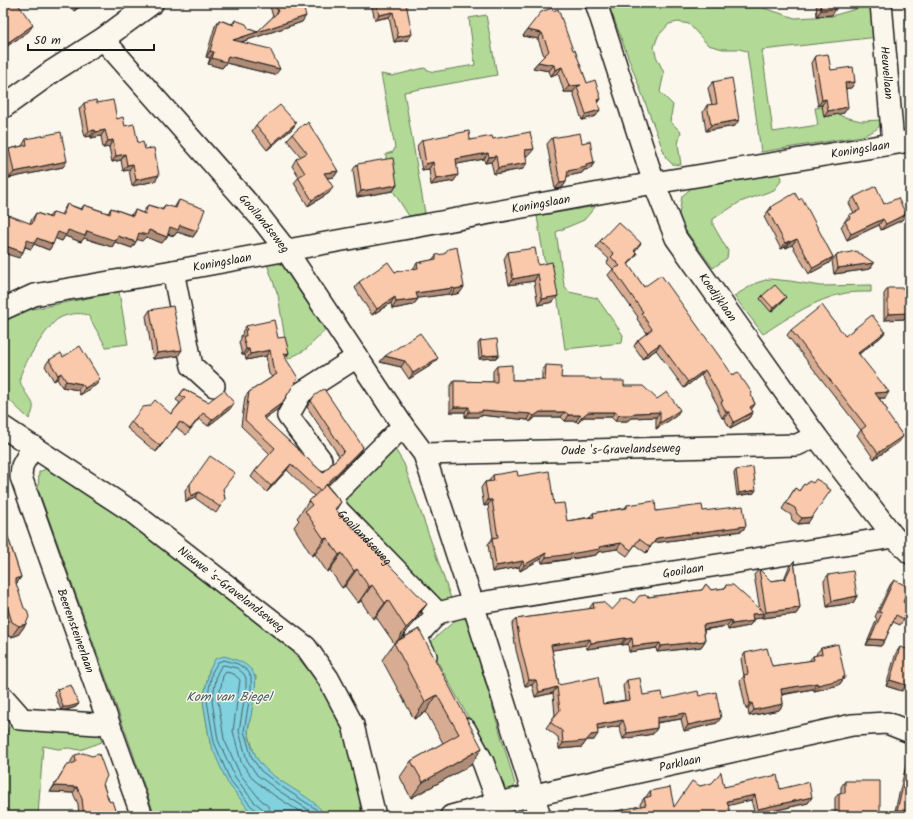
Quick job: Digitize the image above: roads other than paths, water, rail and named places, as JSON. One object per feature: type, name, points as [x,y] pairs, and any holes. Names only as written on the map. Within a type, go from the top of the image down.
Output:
[{"type":"main road","points":[[3,107],[53,71],[103,39],[152,3]]},
{"type":"street","name":"Koedijklaan","points":[[596,3],[654,183],[676,238],[816,436],[894,537],[910,553]]},
{"type":"street","name":"Heuvellaan","points":[[881,3],[901,142]]},
{"type":"street","name":"Gooilandseweg","points":[[103,39],[261,218],[286,250],[403,426],[424,454],[540,816]]},
{"type":"street","name":"Koningslaan","points":[[3,309],[34,295],[654,183],[901,142]]},
{"type":"street","points":[[173,271],[192,366],[214,386]]},
{"type":"street","points":[[321,460],[288,416],[301,393],[357,357]]},
{"type":"street","name":"Gooilandseweg","points":[[403,426],[332,496],[338,510],[438,613]]},
{"type":"street","name":"Nieuwe 's-Gravelandseweg","points":[[3,427],[131,511],[306,647],[328,678],[353,725],[375,816]]},
{"type":"street","name":"Oude 's-Gravelandseweg","points":[[424,454],[797,445],[816,436]]},
{"type":"street","name":"Beerensteinerlaan","points":[[33,446],[22,466],[21,477],[107,722],[142,816]]},
{"type":"street","name":"Gooilaan","points":[[473,604],[894,537]]},
{"type":"street","points":[[433,670],[416,637],[438,613],[473,604]]},
{"type":"street","points":[[3,697],[10,714],[20,719],[97,724],[107,722]]},
{"type":"street","points":[[458,716],[483,762],[498,804]]},
{"type":"street","name":"Parklaan","points":[[451,816],[533,796],[852,725],[887,723],[910,732]]},
{"type":"water","name":"Kom van Biegel","points":[[224,656],[237,660],[246,665],[255,677],[255,693],[248,734],[255,754],[261,764],[269,772],[313,802],[324,816],[258,816],[248,809],[227,782],[210,743],[203,701],[209,671],[215,659]]}]
